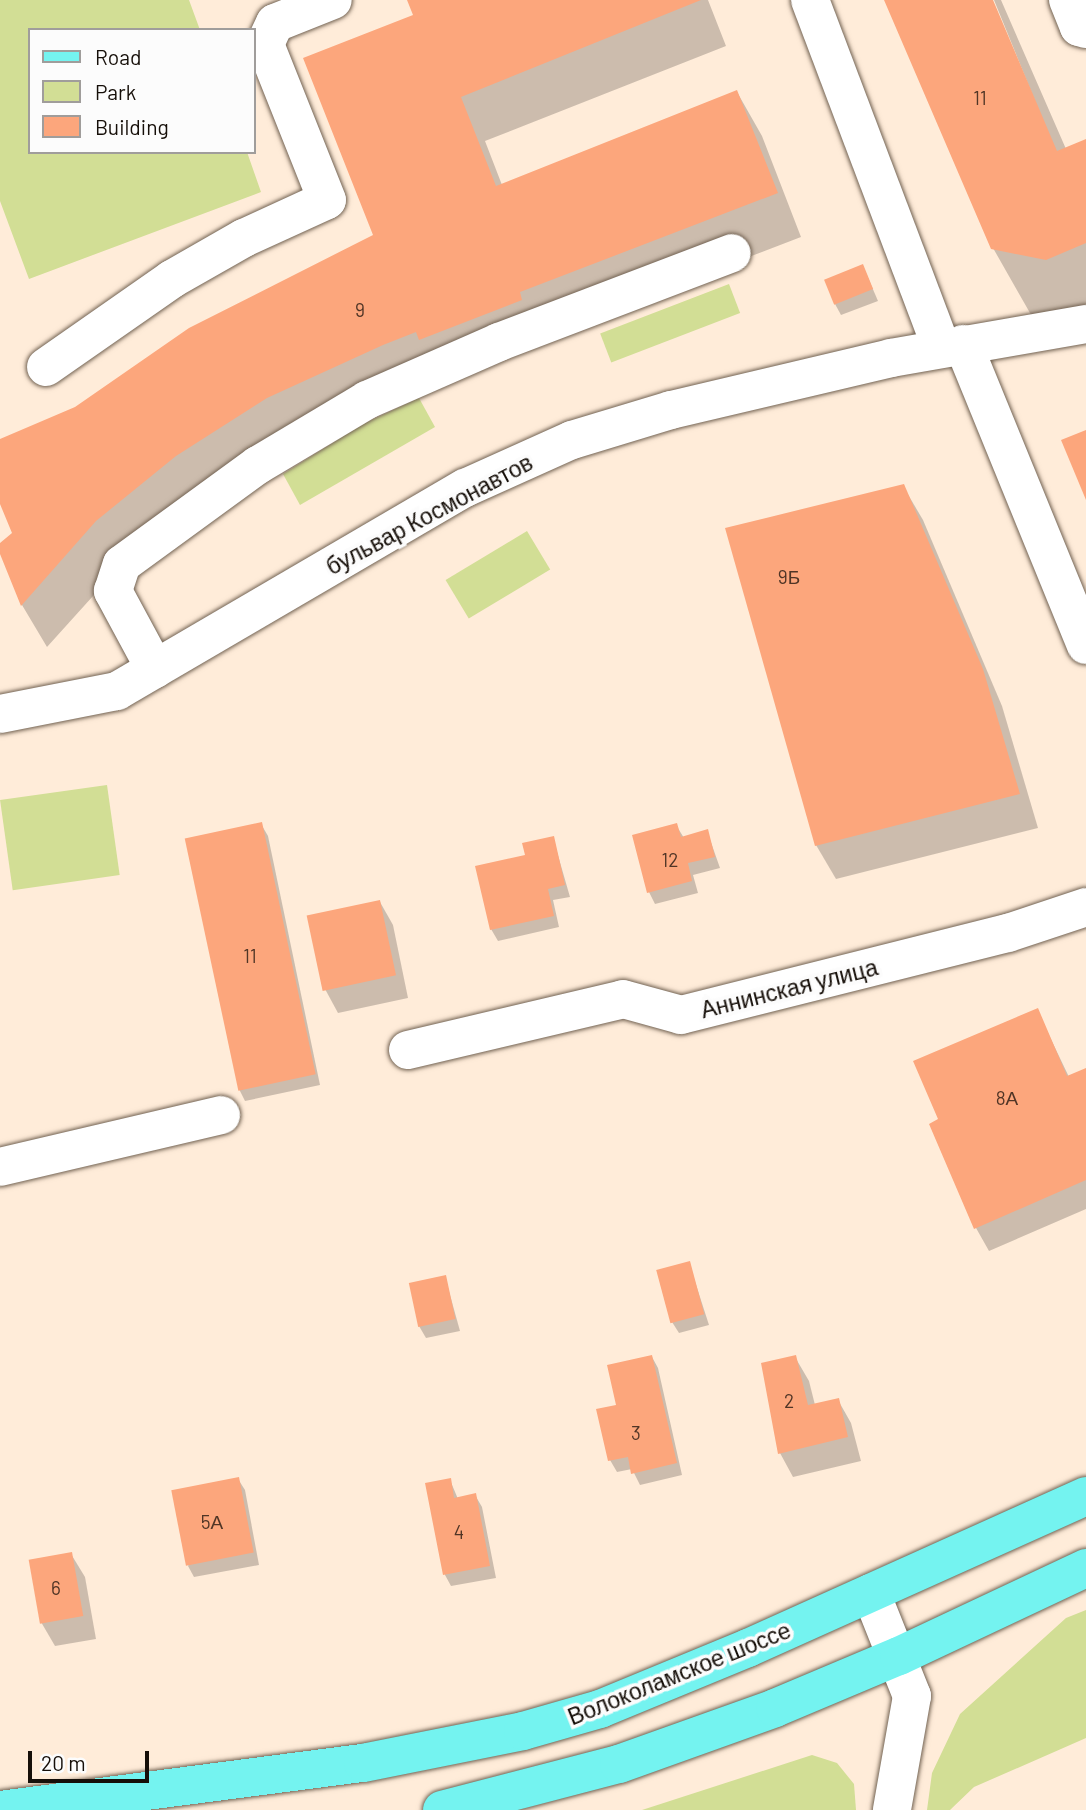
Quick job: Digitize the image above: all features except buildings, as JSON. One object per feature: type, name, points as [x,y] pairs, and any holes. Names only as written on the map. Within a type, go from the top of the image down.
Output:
[{"type":"main road","name":"Волоколамское шоссе","points":[[0,1810],[363,1763],[523,1731],[600,1709],[871,1593],[1086,1496]]},
{"type":"main road","points":[[442,1810],[619,1764],[785,1704],[899,1656],[1086,1567]]},
{"type":"street","points":[[46,367],[172,279],[327,200],[265,44],[275,23],[333,0]]},
{"type":"street","points":[[810,0],[952,346],[1086,645]]},
{"type":"street","points":[[1068,0],[1079,27],[1086,29]]},
{"type":"street","points":[[155,669],[113,592],[121,564],[247,472],[367,400],[499,342],[732,253]]},
{"type":"street","name":"бульвар Космонавтов","points":[[0,714],[117,691],[466,488],[572,440],[694,404],[952,346],[1086,324]]},
{"type":"street","name":"Аннинская улица","points":[[408,1050],[622,999],[681,1015],[1009,933],[1086,907]]},
{"type":"street","points":[[0,1167],[221,1115]]},
{"type":"street","points":[[871,1593],[899,1656],[912,1696],[892,1810]]},
{"type":"green space","points":[[0,0],[189,0],[199,28],[28,28],[28,154],[248,154],[261,192],[29,279],[0,201]]},
{"type":"green space","points":[[729,284],[740,313],[611,362],[600,333]]},
{"type":"green space","points":[[419,398],[435,427],[300,505],[283,474],[363,424]]},
{"type":"green space","points":[[527,531],[550,570],[469,619],[446,580]]},
{"type":"green space","points":[[107,785],[120,875],[13,890],[0,800]]},
{"type":"green space","points":[[1086,1610],[1086,1738],[974,1787],[950,1810],[927,1810],[932,1773],[960,1714],[1066,1618]]},
{"type":"green space","points":[[812,1755],[837,1763],[854,1784],[856,1810],[642,1810]]}]
